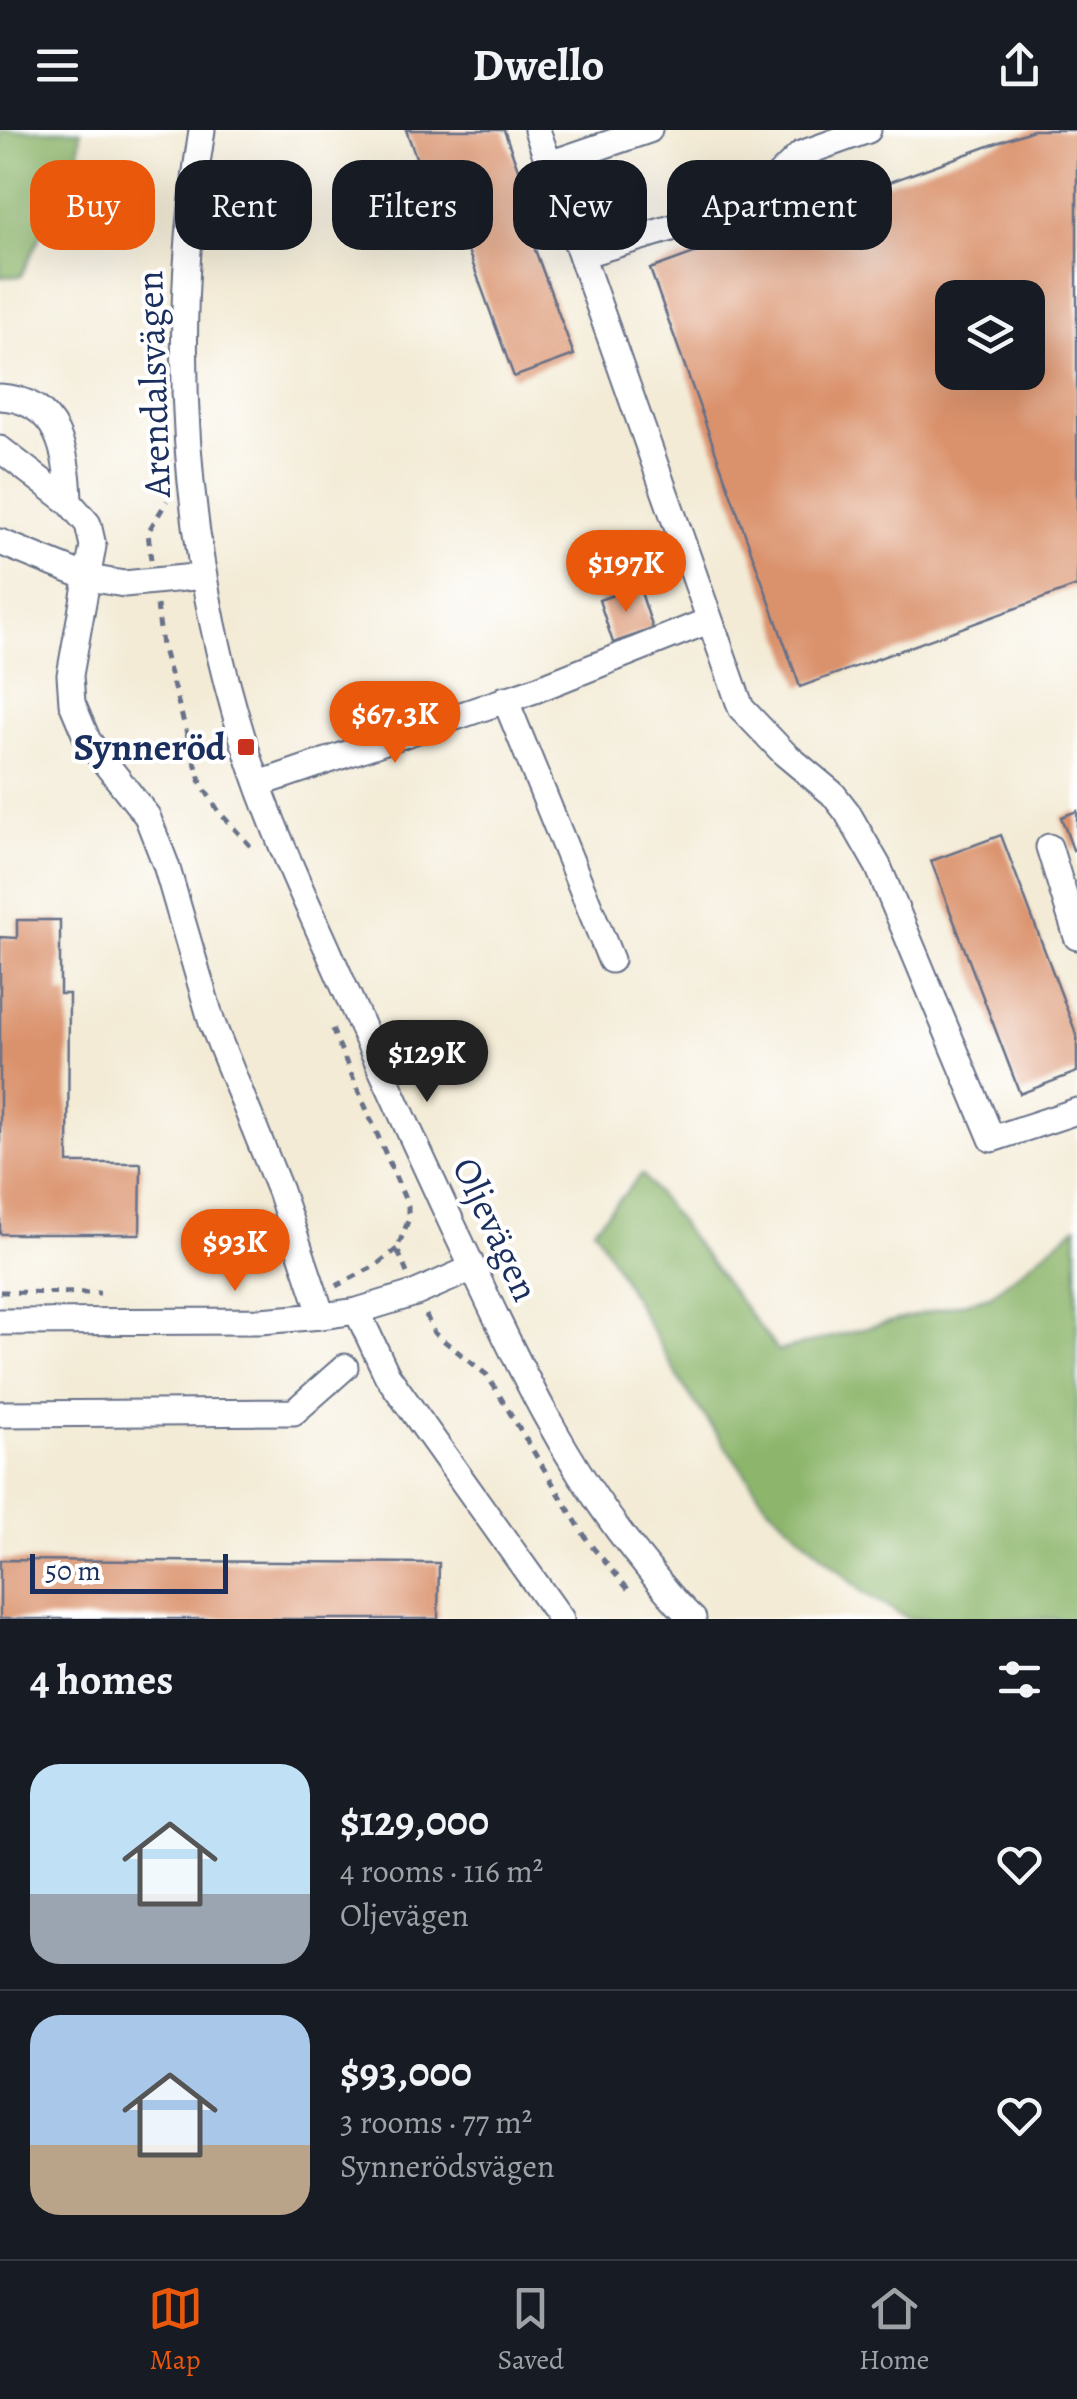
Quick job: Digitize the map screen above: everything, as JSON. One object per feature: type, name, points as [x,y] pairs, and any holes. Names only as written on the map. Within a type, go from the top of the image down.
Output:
[{"type":"street","name":"Arendalsvägen","points":[[202,130],[184,277],[183,370],[188,462],[204,576]]},
{"type":"street","points":[[538,130],[548,160]]},
{"type":"street","points":[[561,160],[649,130]]},
{"type":"street","points":[[581,254],[748,204],[801,154],[868,130]]},
{"type":"street","points":[[580,250],[741,708],[847,812],[878,866],[992,1139],[1077,1110]]},
{"type":"street","points":[[0,398],[16,398],[38,410],[62,438],[69,502]]},
{"type":"street","points":[[0,449],[69,502],[88,524],[93,546],[70,675],[72,703],[88,741],[147,816],[166,865],[212,1024],[280,1191],[322,1316]]},
{"type":"street","points":[[0,542],[89,578],[124,584],[204,576]]},
{"type":"street","name":"Oljevägen","points":[[204,576],[226,676],[259,784],[297,881],[525,1382],[576,1472],[624,1539],[693,1619]]},
{"type":"street","points":[[259,784],[535,690],[708,621]]},
{"type":"street","points":[[505,699],[611,960]]},
{"type":"street","points":[[1050,848],[1077,937]]},
{"type":"street","points":[[0,1322],[260,1321],[322,1316],[416,1293],[474,1268]]},
{"type":"street","points":[[358,1310],[386,1375],[561,1619]]},
{"type":"street","points":[[0,1414],[294,1412],[345,1367]]},
{"type":"path","points":[[314,1291],[344,1284],[396,1249]]},
{"type":"path","points":[[0,1292],[104,1294]]},
{"type":"green space","points":[[0,130],[81,130],[76,160],[30,160],[30,250],[33,250],[21,276],[0,277]]},
{"type":"green space","points":[[642,1174],[778,1351],[990,1296],[1077,1226],[1077,1619],[909,1619],[864,1593],[767,1505],[682,1384],[594,1228]]},
{"type":"building","points":[[406,130],[504,130],[515,160],[513,250],[535,250],[574,355],[514,377],[468,250],[493,250],[493,160],[417,160]]},
{"type":"building","points":[[1033,130],[1077,130],[1077,586],[800,687],[650,269],[702,250],[892,250],[892,181]]},
{"type":"building","points":[[639,586],[653,629],[613,643],[599,600]]},
{"type":"building","points":[[1077,811],[1077,848],[1073,850],[1061,817]]},
{"type":"building","points":[[1001,835],[1077,1036],[1077,1072],[1020,1094],[931,861]]},
{"type":"building","points":[[17,920],[60,920],[60,994],[69,994],[68,1163],[141,1163],[140,1234],[0,1234],[0,937],[17,938]]},
{"type":"building","points":[[0,1560],[439,1563],[438,1619],[0,1619]]},
{"type":"place","name":"Synneröd","points":[[246,747]]}]
